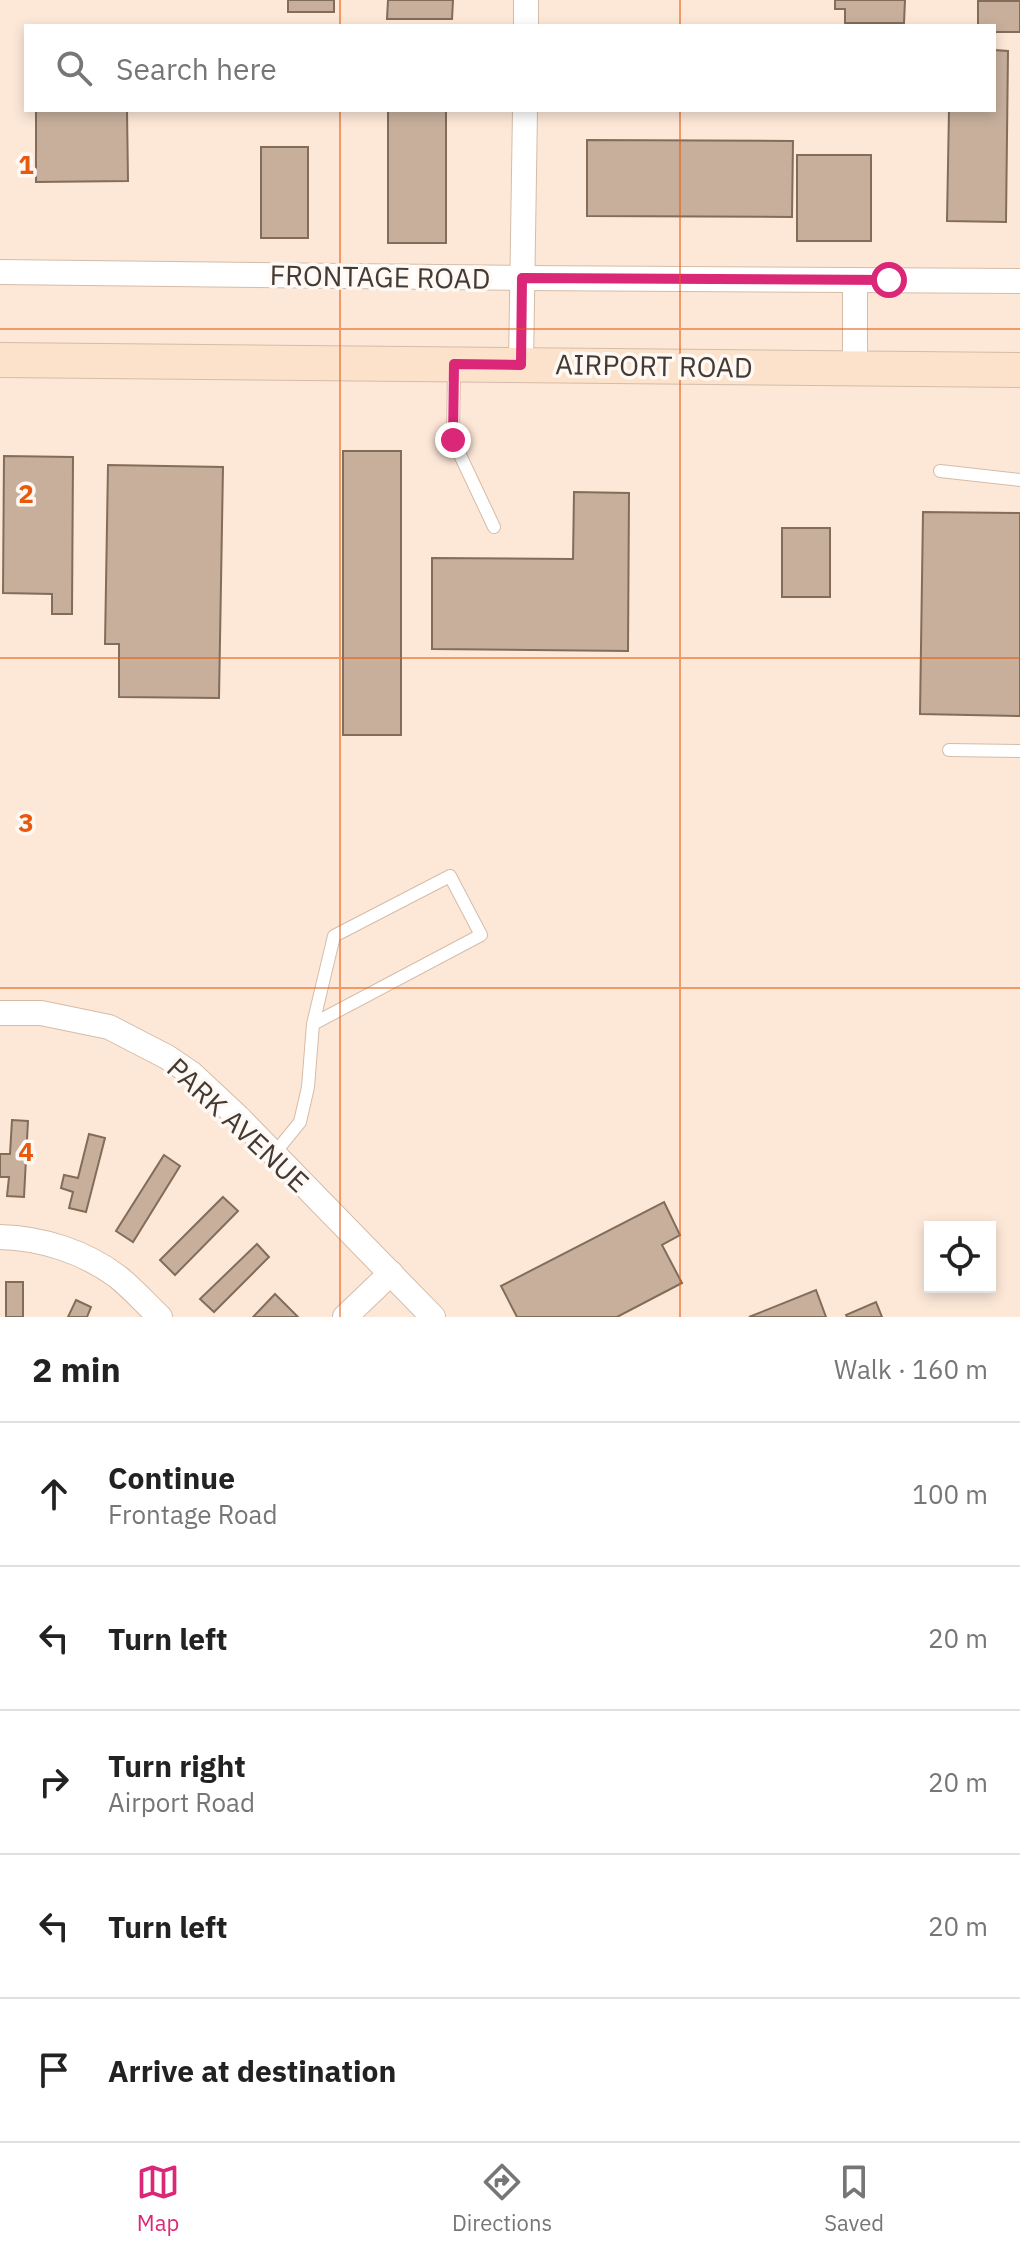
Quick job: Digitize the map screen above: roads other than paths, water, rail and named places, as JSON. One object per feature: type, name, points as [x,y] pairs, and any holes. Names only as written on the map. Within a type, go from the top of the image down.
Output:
[{"type":"main road","name":"AIRPORT ROAD","points":[[0,360],[1020,370]]},
{"type":"street","points":[[526,0],[526,24]]},
{"type":"street","points":[[521,365],[525,112]]},
{"type":"street","name":"FRONTAGE ROAD","points":[[0,272],[1020,281]]},
{"type":"street","points":[[855,280],[855,368]]},
{"type":"street","name":"PARK AVENUE","points":[[0,1013],[41,1013],[109,1027],[167,1057],[192,1074],[433,1317]]},
{"type":"street","points":[[0,1237],[57,1246],[99,1265],[118,1277],[160,1317]]},
{"type":"street","points":[[345,1317],[391,1273]]},
{"type":"lane","points":[[454,364],[453,440],[494,527]]},
{"type":"lane","points":[[940,471],[1020,480]]},
{"type":"lane","points":[[949,750],[1020,751]]},
{"type":"lane","points":[[274,1154],[300,1122],[308,1087],[313,1024],[334,936],[450,876],[481,935],[313,1024]]}]
